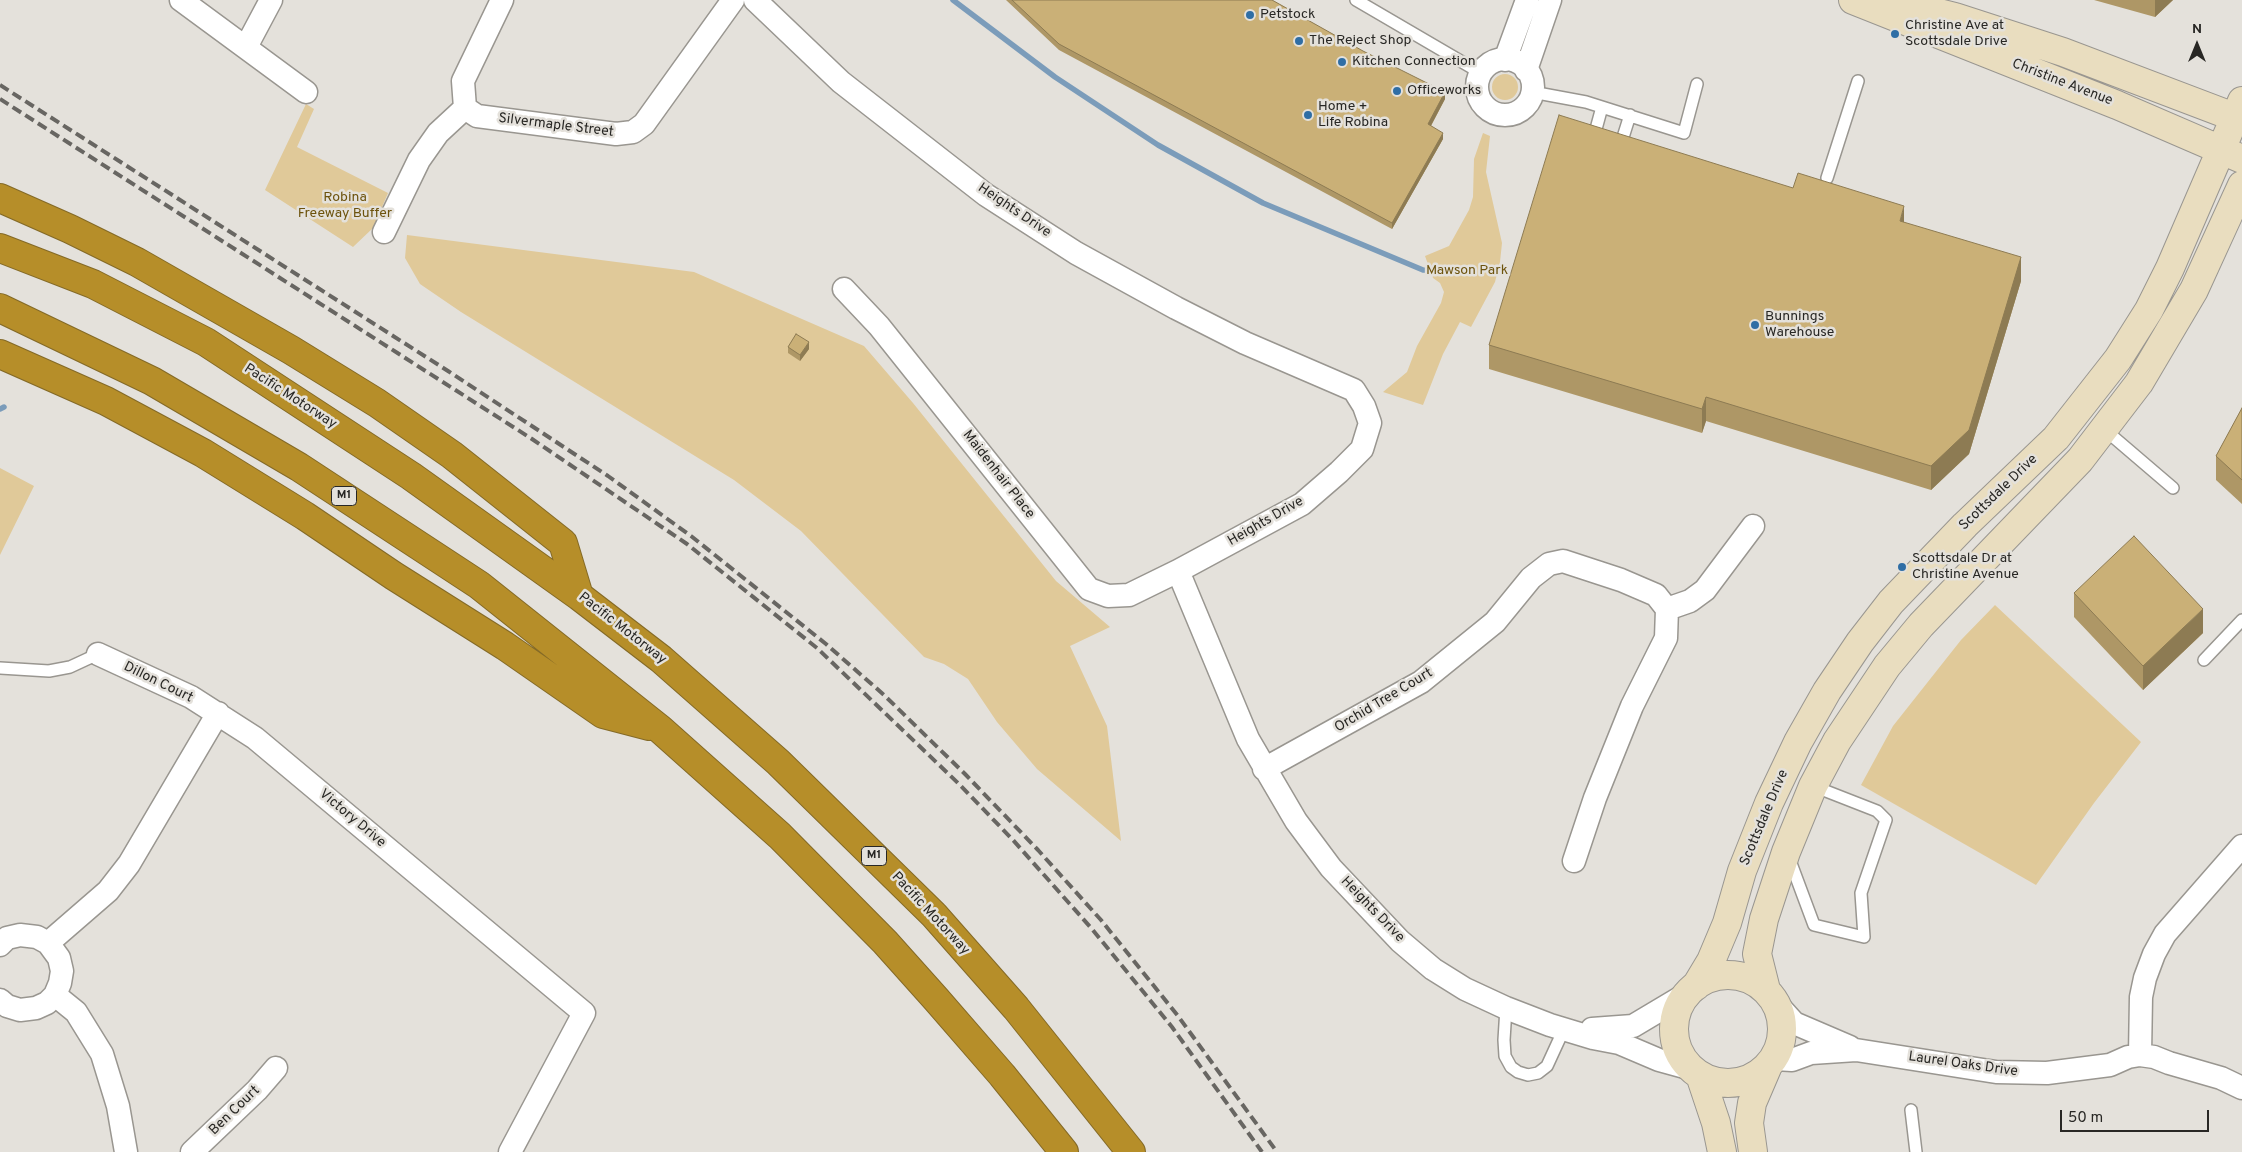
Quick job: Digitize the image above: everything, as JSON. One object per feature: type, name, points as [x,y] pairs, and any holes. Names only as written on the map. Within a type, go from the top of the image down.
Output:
[{"type":"highway","points":[[0,198],[137,262],[291,350],[376,403],[437,445],[563,543],[580,596]]},
{"type":"highway","name":"Pacific Motorway","points":[[0,248],[92,284],[206,342],[411,476],[580,596],[660,659],[778,762],[934,915],[1016,1008],[1131,1152]]},
{"type":"highway","name":"M1","points":[[0,308],[152,381],[299,467],[479,585],[660,729],[780,836],[884,942],[1002,1074],[1064,1152]]},
{"type":"highway","points":[[0,354],[106,401],[203,453],[505,646],[603,714],[660,729]]},
{"type":"main road","name":"Christine Avenue","points":[[1853,0],[2118,104],[2232,155]]},
{"type":"main road","name":"Christine Avenue","points":[[1887,0],[1963,20],[2063,52],[2239,113]]},
{"type":"main road","name":"Scottsdale Drive","points":[[1690,991],[1711,961],[1727,923],[1742,871],[1769,803],[1798,742],[1827,692],[1860,642],[1891,602],[1965,525],[2056,438],[2118,359],[2149,310],[2232,155],[2239,113]]},
{"type":"main road","points":[[1753,1152],[1749,1123],[1752,1103],[1782,1040],[1782,1020],[1770,996],[1757,954],[1764,919],[1786,852],[1813,786],[1837,742],[1887,666],[1953,590],[2080,460],[2139,383],[2194,290],[2242,186]]},
{"type":"main road","points":[[1722,1152],[1716,1122],[1695,1073],[1677,1052],[1673,1032],[1676,1013],[1690,991],[1713,978],[1732,976],[1750,980],[1770,996]]},
{"type":"main road","points":[[1695,1073],[1724,1082],[1745,1079],[1771,1064]]},
{"type":"street","points":[[182,0],[306,92]]},
{"type":"street","points":[[246,47],[271,0]]},
{"type":"street","points":[[384,232],[418,160],[438,133],[465,108],[463,80],[502,0]]},
{"type":"street","name":"Silvermaple Street","points":[[465,108],[476,116],[616,134],[633,132],[644,124],[654,112],[733,0]]},
{"type":"street","name":"Heights Drive","points":[[755,0],[841,82],[986,195],[1076,253],[1176,308],[1245,343],[1354,390],[1364,406],[1370,423],[1362,449],[1302,504],[1178,571],[1248,739],[1296,821],[1331,868],[1400,941],[1433,969],[1465,989],[1506,1008],[1564,1029],[1619,1043],[1695,1073]]},
{"type":"street","points":[[1505,60],[1527,0]]},
{"type":"street","points":[[1526,70],[1550,0]]},
{"type":"street","points":[[1496,61],[1514,61],[1526,70],[1530,77],[1532,92],[1525,106],[1518,112],[1501,115],[1485,107],[1480,100],[1477,81],[1481,73],[1496,61]]},
{"type":"street","name":"Maidenhair Place","points":[[844,289],[879,326],[1089,589],[1108,596],[1129,595],[1178,571]]},
{"type":"street","points":[[1574,861],[1595,798],[1632,706],[1666,638],[1667,609],[1690,601],[1705,590],[1753,526]]},
{"type":"street","name":"Orchid Tree Court","points":[[1264,769],[1421,682],[1496,622],[1531,578],[1549,564],[1563,561],[1621,580],[1656,595],[1667,609]]},
{"type":"street","name":"Dillon Court","points":[[98,654],[191,697],[218,713]]},
{"type":"street","points":[[48,943],[108,891],[129,864],[218,713]]},
{"type":"street","name":"Victory Drive","points":[[218,713],[255,738],[584,1013],[510,1152]]},
{"type":"street","points":[[2242,846],[2165,934],[2154,954],[2145,978],[2141,997],[2140,1055],[2154,1057],[2221,1078],[2242,1088]]},
{"type":"street","points":[[0,945],[7,938],[20,935],[37,937],[48,943],[59,958],[62,971],[60,984],[55,995],[36,1008],[20,1010],[7,1006],[0,1000]]},
{"type":"street","name":"Heights Drive","points":[[1564,1029],[1632,1026],[1690,991]]},
{"type":"street","points":[[55,995],[76,1012],[102,1054],[118,1106],[126,1152]]},
{"type":"street","name":"Laurel Oaks Drive","points":[[1770,996],[1794,1023],[1856,1050]]},
{"type":"street","name":"Laurel Oaks Drive","points":[[1771,1064],[1792,1060],[1811,1053],[1856,1050],[1955,1066],[2023,1073],[2047,1073],[2110,1065],[2128,1057],[2140,1055]]},
{"type":"street","name":"Ben Court","points":[[192,1152],[257,1090],[276,1068]]},
{"type":"lane","points":[[1356,0],[1481,73]]},
{"type":"lane","points":[[1827,178],[1858,81]]},
{"type":"lane","points":[[1532,92],[1602,107],[1684,132],[1697,84]]},
{"type":"lane","points":[[1590,149],[1602,107]]},
{"type":"lane","points":[[1617,156],[1630,115]]},
{"type":"lane","points":[[2104,429],[2173,488]]},
{"type":"lane","points":[[2204,660],[2242,620]]},
{"type":"lane","points":[[0,668],[49,671],[70,668],[98,654]]},
{"type":"lane","points":[[1786,852],[1814,925],[1864,937],[1860,893],[1886,820],[1877,812],[1813,786]]},
{"type":"lane","points":[[1506,1008],[1505,1056],[1511,1067],[1518,1072],[1528,1075],[1538,1073],[1547,1066],[1564,1029]]},
{"type":"lane","points":[[1911,1110],[1916,1152]]},
{"type":"green space","points":[[1505,74],[1514,78],[1518,87],[1514,96],[1505,100],[1496,96],[1492,87],[1496,78]]},
{"type":"green space","name":"Robina Freeway Buffer","points":[[306,104],[314,109],[297,147],[388,193],[373,228],[353,247],[265,190]]},
{"type":"green space","name":"Mawson Park","points":[[1483,133],[1490,136],[1486,172],[1502,243],[1500,262],[1495,282],[1471,327],[1460,322],[1443,354],[1423,405],[1383,392],[1407,372],[1417,346],[1441,303],[1444,292],[1440,283],[1433,278],[1425,256],[1449,246],[1469,210],[1473,197],[1474,159]]},
{"type":"green space","points":[[407,235],[694,272],[864,346],[913,403],[1056,581],[1110,627],[1070,646],[1107,726],[1121,841],[1037,769],[997,722],[968,679],[944,664],[924,657],[801,531],[734,480],[461,312],[420,284],[405,258]]},
{"type":"green space","points":[[0,468],[34,486],[0,555]]},
{"type":"green space","points":[[1995,605],[2141,742],[2094,803],[2036,885],[1861,785],[1893,726],[1961,640]]},
{"type":"building","name":"Home + Life Robina","points":[[1012,0],[1272,0],[1363,51],[1445,92],[1428,124],[1443,133],[1392,223],[1059,44]]},
{"type":"building","name":"Bunnings Warehouse","points":[[1559,115],[1793,188],[1798,173],[1904,206],[1900,221],[2021,257],[1969,430],[1931,466],[1706,397],[1702,409],[1489,345]]},
{"type":"building","points":[[796,334],[809,342],[800,355],[788,347]]},
{"type":"building","points":[[2242,408],[2242,480],[2216,456]]},
{"type":"building","points":[[2134,536],[2203,609],[2143,666],[2074,593]]},
{"type":"waterway","points":[[953,0],[1055,77],[1158,145],[1263,203],[1423,270],[1447,271]]},
{"type":"waterway","points":[[0,409],[4,407]]},
{"type":"railway","points":[[0,85],[448,371],[608,476],[691,536],[826,644],[884,695],[965,774],[1038,850],[1101,920],[1178,1016],[1277,1152]]},
{"type":"railway","points":[[0,99],[532,439],[687,544],[817,648],[959,784],[1013,840],[1092,929],[1172,1027],[1262,1152]]},
{"type":"place","name":"Petstock","points":[[1250,15]]},
{"type":"place","name":"Christine Ave at Scottsdale Drive","points":[[1895,34]]},
{"type":"place","name":"The Reject Shop","points":[[1299,41]]},
{"type":"place","name":"Kitchen Connection","points":[[1342,62]]},
{"type":"place","name":"Officeworks","points":[[1397,91]]},
{"type":"place","name":"Home + Life Robina","points":[[1308,115]]},
{"type":"place","name":"Bunnings Warehouse","points":[[1755,325]]},
{"type":"place","name":"Scottsdale Dr at Christine Avenue","points":[[1902,567]]}]
